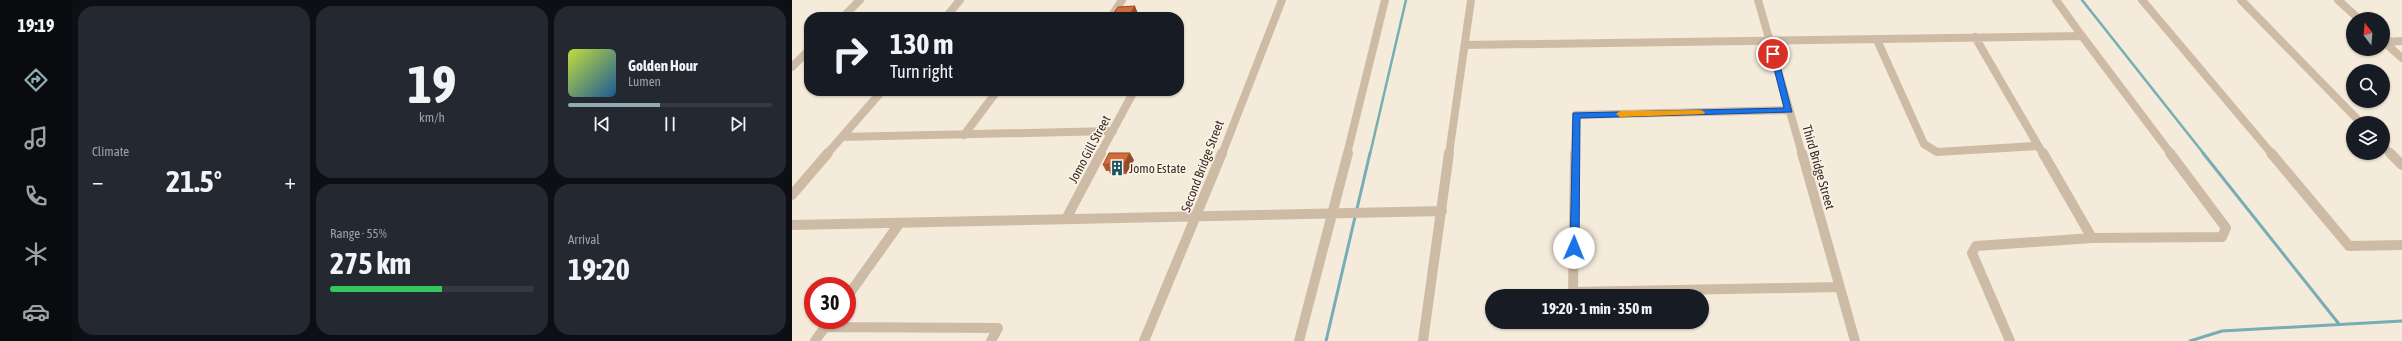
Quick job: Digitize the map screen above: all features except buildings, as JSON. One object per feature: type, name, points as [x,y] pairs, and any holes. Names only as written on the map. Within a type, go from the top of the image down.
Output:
[{"type":"street","points":[[849,12],[860,0]]},
{"type":"street","points":[[950,12],[960,0]]},
{"type":"street","points":[[1114,12],[1122,0]]},
{"type":"street","name":"Second Bridge Street","points":[[1144,341],[1197,217],[1282,0]]},
{"type":"street","points":[[1299,341],[1333,213],[1385,0]]},
{"type":"street","points":[[1423,341],[1471,0]]},
{"type":"street","name":"Third Bridge Street","points":[[1758,0],[1855,341]]},
{"type":"street","points":[[2010,341],[1972,253],[1976,246],[2092,238],[2222,237],[2226,228],[2056,0]]},
{"type":"street","points":[[2142,0],[2349,246],[2402,245]]},
{"type":"street","points":[[2241,0],[2354,116]]},
{"type":"street","points":[[2338,0],[2351,12]]},
{"type":"street","points":[[1465,45],[2082,36]]},
{"type":"street","points":[[1975,37],[2002,80],[2036,146],[2092,238]]},
{"type":"street","points":[[1877,40],[1924,144],[1937,152],[2036,146]]},
{"type":"street","points":[[2390,41],[2402,41]]},
{"type":"street","points":[[2390,47],[2402,58]]},
{"type":"street","points":[[792,56],[802,56]]},
{"type":"street","points":[[792,67],[802,56]]},
{"type":"street","points":[[792,195],[878,96]]},
{"type":"street","points":[[964,135],[993,96]]},
{"type":"street","name":"Jomo Gill Street","points":[[1066,219],[1131,96]]},
{"type":"street","points":[[1789,110],[1576,115],[1573,292],[1840,286]]},
{"type":"street","points":[[842,137],[1113,131]]},
{"type":"street","points":[[2390,153],[2402,165]]},
{"type":"street","points":[[792,225],[900,224],[1442,210]]},
{"type":"street","points":[[856,285],[900,224]]},
{"type":"street","points":[[856,325],[998,328],[991,341]]},
{"type":"street","points":[[815,341],[824,329]]},
{"type":"waterway","points":[[1370,154],[1406,0]]},
{"type":"waterway","points":[[2082,0],[2204,154]]},
{"type":"waterway","points":[[1326,341],[1370,153]]},
{"type":"waterway","points":[[2203,153],[2339,324]]},
{"type":"waterway","points":[[2190,341],[2222,331],[2402,321]]},
{"type":"slow traffic","points":[[1620,114],[1701,112]]},
{"type":"place","name":"Jomo Estate","points":[[1117,168]]},
{"type":"route","points":[[1574,248],[1576,115],[1789,110],[1773,54]]}]
